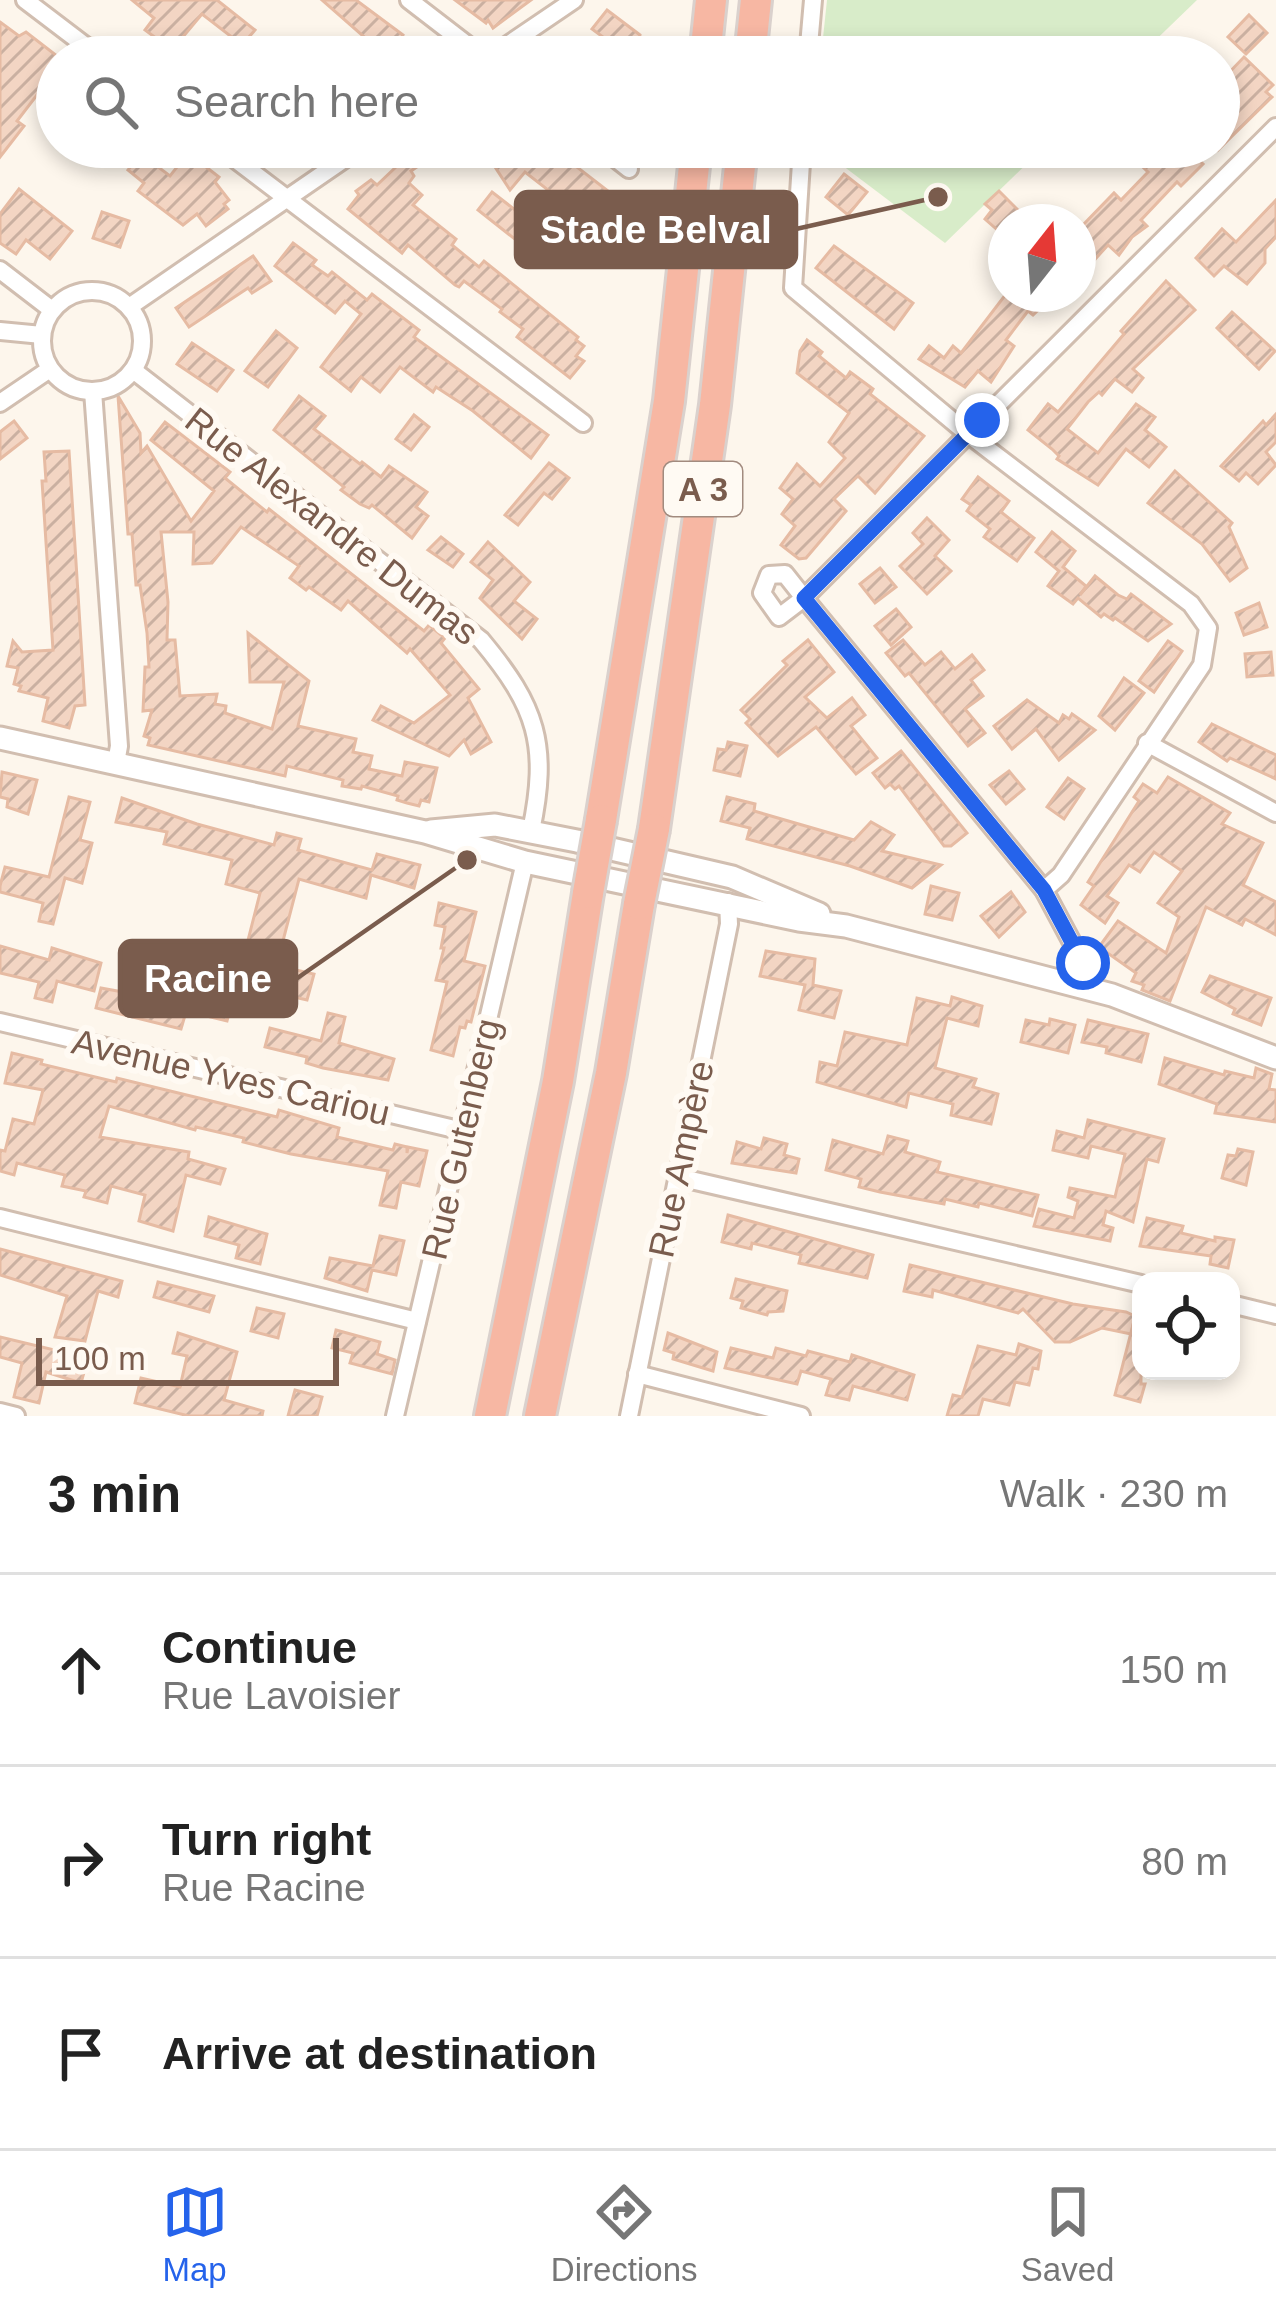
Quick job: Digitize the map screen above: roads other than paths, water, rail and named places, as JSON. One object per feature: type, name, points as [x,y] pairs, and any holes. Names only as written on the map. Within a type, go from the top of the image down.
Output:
[{"type":"highway","points":[[707,36],[711,0]]},
{"type":"highway","points":[[753,36],[756,0]]},
{"type":"highway","name":"A 3","points":[[490,1416],[558,1081],[601,820],[669,401],[694,168]]},
{"type":"highway","name":"A 3","points":[[540,1416],[611,1073],[654,829],[716,405],[740,168]]},
{"type":"street","points":[[25,0],[72,36]]},
{"type":"street","points":[[409,0],[458,36]]},
{"type":"street","points":[[519,36],[574,0]]},
{"type":"street","points":[[809,36],[812,0]]},
{"type":"street","points":[[1240,163],[1276,127]]},
{"type":"street","points":[[246,168],[583,423]]},
{"type":"street","points":[[129,308],[333,168]]},
{"type":"street","points":[[801,168],[793,288],[968,434],[1192,604],[1208,628],[1202,665],[1061,875],[1044,890]]},
{"type":"street","points":[[1080,988],[1083,963],[1044,890],[804,598],[785,574],[769,575],[762,593],[779,617],[804,598],[1235,168]]},
{"type":"street","points":[[0,270],[52,310]]},
{"type":"street","points":[[99,292],[129,308],[139,322],[142,338],[133,370],[122,381],[93,391],[77,388],[50,369],[42,335],[52,310],[65,298],[99,292]]},
{"type":"street","points":[[0,331],[42,335]]},
{"type":"street","points":[[0,404],[50,369]]},
{"type":"street","name":"Rue Alexandre Dumas","points":[[133,370],[481,640],[514,680],[532,722],[542,774],[531,831]]},
{"type":"street","points":[[93,391],[119,746],[116,763]]},
{"type":"street","points":[[0,738],[425,832],[525,862],[846,926],[1112,995],[1276,1058]]},
{"type":"street","points":[[1147,743],[1276,813]]},
{"type":"street","points":[[425,832],[495,825],[531,831],[732,877],[846,926]]},
{"type":"street","points":[[525,862],[531,831]]},
{"type":"street","name":"Rue Gutenberg","points":[[395,1416],[525,862]]},
{"type":"street","points":[[728,902],[732,877]]},
{"type":"street","name":"Rue Ampère","points":[[629,1416],[729,924],[728,902]]},
{"type":"street","name":"Avenue Yves Cariou","points":[[0,1022],[463,1131]]},
{"type":"street","points":[[678,1177],[1132,1281]]},
{"type":"street","points":[[0,1218],[417,1321]]},
{"type":"street","points":[[1240,1306],[1276,1315]]},
{"type":"street","points":[[637,1374],[801,1416]]},
{"type":"street","points":[[0,1412],[16,1416]]},
{"type":"place","name":"Stade Belval","points":[[938,197]]},
{"type":"place","name":"Racine","points":[[467,860]]}]
